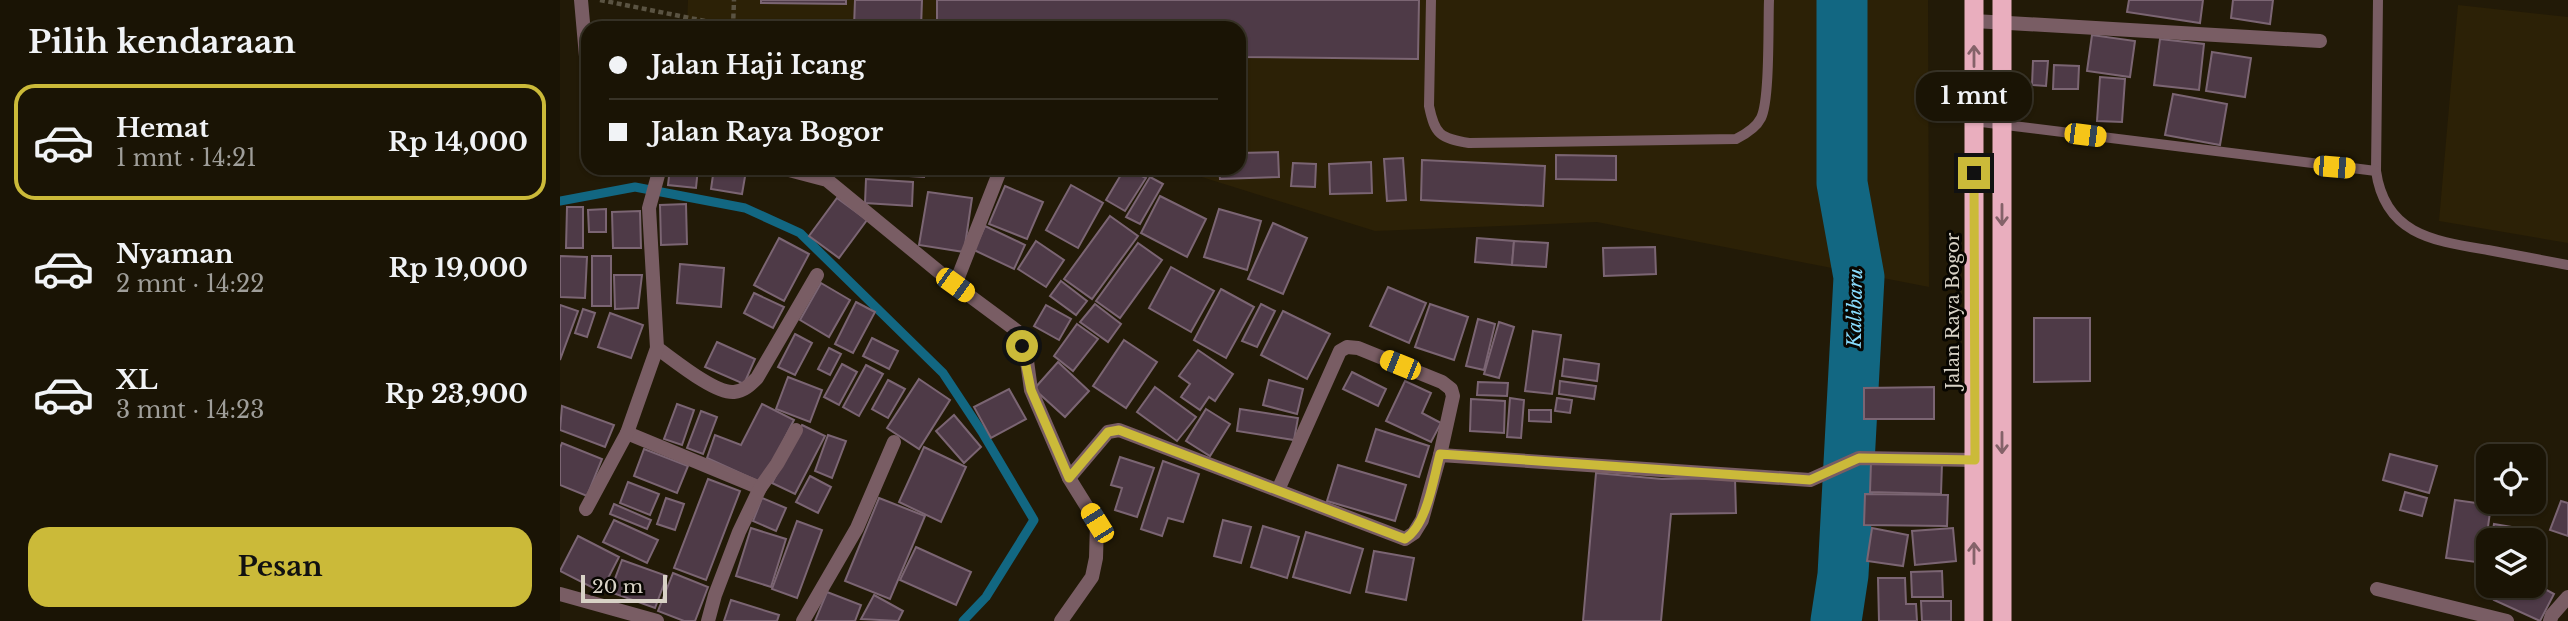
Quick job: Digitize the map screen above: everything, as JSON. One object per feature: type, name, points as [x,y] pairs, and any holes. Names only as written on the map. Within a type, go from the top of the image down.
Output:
[{"type":"highway","name":"Jalan Raya Bogor","points":[[1974,0],[1974,621]]},
{"type":"highway","points":[[2002,0],[2002,621]]},
{"type":"street","points":[[581,0],[583,21]]},
{"type":"street","points":[[1974,21],[2320,40]]},
{"type":"street","points":[[586,509],[627,433],[657,348],[649,208],[658,175]]},
{"type":"street","points":[[808,175],[827,180],[955,285],[1017,331],[1027,361],[1031,390],[1069,478],[1097,523],[1096,558],[1092,576],[1061,621]]},
{"type":"street","points":[[955,285],[998,175]]},
{"type":"street","points":[[657,348],[720,390],[734,392],[748,387],[757,378],[817,275]]},
{"type":"street","points":[[1069,478],[1108,432],[1119,430],[1405,539],[1414,533],[1422,520],[1453,396],[1451,389],[1442,382],[1358,348],[1347,347],[1340,351],[1278,490]]},
{"type":"street","points":[[708,621],[715,595],[760,488],[796,430]]},
{"type":"street","points":[[627,433],[760,488]]},
{"type":"street","points":[[803,621],[857,528],[894,442]]},
{"type":"street","points":[[1440,454],[1810,480],[1859,458],[1975,460]]},
{"type":"street","points":[[2377,589],[2507,621]]},
{"type":"street","points":[[560,594],[657,621]]},
{"type":"street","points":[[2550,621],[2568,597]]},
{"type":"lane","points":[[1431,0],[1429,106],[1432,119],[1436,131],[1447,140],[1469,143],[1736,139],[1752,130],[1762,117],[1769,0]]},
{"type":"lane","points":[[2378,0],[2376,170],[2378,188],[2388,210],[2408,228],[2432,240],[2568,265]]},
{"type":"lane","points":[[1973,121],[2376,170]]},
{"type":"path","points":[[600,0],[703,21]]},
{"type":"path","points":[[733,21],[734,0]]},
{"type":"shaded area","points":[[688,0],[1928,0],[1929,287],[1597,222],[1375,231],[1195,175],[1246,175],[1246,21],[687,21]]},
{"type":"shaded area","points":[[2458,5],[2568,17],[2568,243],[2439,221]]},
{"type":"building","points":[[761,0],[846,0],[846,4],[761,3]]},
{"type":"building","points":[[855,0],[922,0],[921,21],[854,21]]},
{"type":"building","points":[[937,0],[1419,0],[1418,59],[1246,57],[1246,21],[937,21]]},
{"type":"building","points":[[2129,0],[2203,0],[2200,23],[2127,12]]},
{"type":"building","points":[[2233,0],[2273,0],[2270,24],[2231,18]]},
{"type":"building","points":[[2092,35],[2135,41],[2130,77],[2087,71]]},
{"type":"building","points":[[2160,39],[2204,44],[2199,90],[2154,85]]},
{"type":"building","points":[[2212,52],[2251,58],[2245,97],[2206,91]]},
{"type":"building","points":[[2033,61],[2048,61],[2046,86],[2032,85]]},
{"type":"building","points":[[2054,65],[2079,66],[2078,89],[2053,89]]},
{"type":"building","points":[[2100,77],[2125,79],[2122,122],[2097,121]]},
{"type":"building","points":[[2173,94],[2227,104],[2220,145],[2165,135]]},
{"type":"building","points":[[1278,152],[1279,177],[1220,179],[1220,175],[1246,175],[1246,153]]},
{"type":"building","points":[[1556,155],[1616,156],[1616,180],[1556,179]]},
{"type":"building","points":[[1403,158],[1406,200],[1387,201],[1384,159]]},
{"type":"building","points":[[1422,160],[1545,166],[1543,206],[1421,200]]},
{"type":"building","points":[[1371,162],[1372,193],[1330,194],[1329,164]]},
{"type":"building","points":[[1293,163],[1316,164],[1315,187],[1291,186]]},
{"type":"building","points":[[669,175],[697,175],[696,188],[668,185]]},
{"type":"building","points":[[713,175],[745,175],[742,194],[711,189]]},
{"type":"building","points":[[893,175],[924,175],[924,177]]},
{"type":"building","points":[[1121,175],[1140,175],[1146,178],[1125,211],[1106,200]]},
{"type":"building","points":[[1150,177],[1163,184],[1140,224],[1126,217]]},
{"type":"building","points":[[866,179],[913,182],[912,206],[865,203]]},
{"type":"building","points":[[1071,185],[1103,203],[1078,248],[1046,230]]},
{"type":"building","points":[[1005,186],[1043,202],[1027,239],[989,224]]},
{"type":"building","points":[[928,192],[972,198],[964,252],[919,245]]},
{"type":"building","points":[[1160,196],[1206,219],[1187,257],[1141,233]]},
{"type":"building","points":[[837,198],[867,220],[839,258],[809,236]]},
{"type":"building","points":[[686,204],[687,244],[661,245],[660,205]]},
{"type":"building","points":[[567,207],[583,207],[583,248],[566,248]]},
{"type":"building","points":[[606,209],[606,232],[589,232],[588,210]]},
{"type":"building","points":[[1219,209],[1261,221],[1247,270],[1204,257]]},
{"type":"building","points":[[640,211],[641,248],[613,248],[612,212]]},
{"type":"building","points":[[1110,216],[1138,236],[1092,299],[1064,279]]},
{"type":"building","points":[[1273,223],[1307,238],[1283,294],[1248,279]]},
{"type":"building","points":[[985,226],[1025,245],[1014,269],[974,250]]},
{"type":"building","points":[[779,238],[809,254],[784,301],[754,285]]},
{"type":"building","points":[[1477,238],[1514,241],[1512,265],[1475,262]]},
{"type":"building","points":[[1036,241],[1064,260],[1046,287],[1018,269]]},
{"type":"building","points":[[1514,241],[1548,243],[1546,267],[1512,265]]},
{"type":"building","points":[[1138,243],[1162,260],[1120,318],[1096,301]]},
{"type":"building","points":[[1655,247],[1656,274],[1604,276],[1603,248]]},
{"type":"building","points":[[560,256],[587,257],[585,298],[560,297]]},
{"type":"building","points":[[592,256],[611,256],[611,306],[592,306]]},
{"type":"building","points":[[680,264],[724,268],[721,307],[677,303]]},
{"type":"building","points":[[1171,267],[1214,291],[1191,332],[1149,308]]},
{"type":"building","points":[[614,275],[642,275],[638,308],[615,309]]},
{"type":"building","points":[[1061,281],[1087,301],[1076,315],[1050,296]]},
{"type":"building","points":[[821,283],[850,300],[829,337],[800,320]]},
{"type":"building","points":[[1388,287],[1426,303],[1409,343],[1370,326]]},
{"type":"building","points":[[1221,289],[1254,307],[1226,358],[1194,340]]},
{"type":"building","points":[[754,293],[784,307],[773,328],[744,313]]},
{"type":"building","points":[[856,302],[875,312],[853,353],[835,344]]},
{"type":"building","points":[[1095,304],[1121,324],[1108,342],[1080,322]]},
{"type":"building","points":[[1261,304],[1275,311],[1257,347],[1242,341]]},
{"type":"building","points":[[1430,304],[1468,317],[1454,360],[1415,347]]},
{"type":"building","points":[[560,305],[578,311],[560,360]]},
{"type":"building","points":[[1046,305],[1071,319],[1059,340],[1034,326]]},
{"type":"building","points":[[583,309],[595,313],[587,337],[575,333]]},
{"type":"building","points":[[1283,311],[1330,334],[1307,379],[1261,355]]},
{"type":"building","points":[[610,313],[643,325],[631,358],[598,347]]},
{"type":"building","points":[[2034,318],[2090,318],[2090,381],[2034,382]]},
{"type":"building","points":[[1478,319],[1495,324],[1484,370],[1466,366]]},
{"type":"building","points":[[1499,322],[1514,327],[1499,378],[1484,374]]},
{"type":"building","points":[[1077,324],[1098,339],[1073,371],[1054,356]]},
{"type":"building","points":[[1533,331],[1561,335],[1552,394],[1525,391]]},
{"type":"building","points":[[795,334],[812,343],[795,375],[778,367]]},
{"type":"building","points":[[872,338],[898,351],[889,369],[863,356]]},
{"type":"building","points":[[1124,340],[1157,362],[1126,408],[1093,386]]},
{"type":"building","points":[[717,342],[755,359],[744,384],[705,367]]},
{"type":"building","points":[[829,348],[841,354],[830,375],[818,369]]},
{"type":"building","points":[[1198,350],[1233,374],[1215,401],[1209,397],[1200,410],[1181,397],[1190,384],[1179,376]]},
{"type":"building","points":[[1564,359],[1599,364],[1597,381],[1562,376]]},
{"type":"building","points":[[1058,362],[1089,391],[1065,417],[1034,389]]},
{"type":"building","points":[[842,364],[857,372],[839,405],[824,397]]},
{"type":"building","points":[[866,365],[883,374],[859,416],[843,407]]},
{"type":"building","points":[[1352,372],[1386,389],[1378,406],[1343,389]]},
{"type":"building","points":[[788,377],[822,390],[810,422],[776,409]]},
{"type":"building","points":[[919,379],[950,400],[919,449],[887,428]]},
{"type":"building","points":[[888,380],[905,389],[888,418],[872,409]]},
{"type":"building","points":[[1269,380],[1303,389],[1297,414],[1263,405]]},
{"type":"building","points":[[1405,381],[1431,393],[1422,413],[1441,423],[1431,442],[1386,421]]},
{"type":"building","points":[[1560,381],[1596,386],[1594,399],[1559,394]]},
{"type":"building","points":[[1478,382],[1508,383],[1507,396],[1477,395]]},
{"type":"building","points":[[1155,387],[1196,417],[1177,441],[1137,412]]},
{"type":"building","points":[[1934,387],[1934,419],[1864,419],[1864,388]]},
{"type":"building","points":[[1009,389],[1026,419],[991,438],[974,407]]},
{"type":"building","points":[[1510,398],[1524,400],[1521,438],[1507,437]]},
{"type":"building","points":[[1557,398],[1572,400],[1570,413],[1555,411]]},
{"type":"building","points":[[1471,399],[1505,401],[1504,433],[1470,431]]},
{"type":"building","points":[[677,404],[694,410],[682,445],[664,439]]},
{"type":"building","points":[[762,404],[794,420],[762,483],[707,458],[715,435],[741,445]]},
{"type":"building","points":[[562,406],[614,425],[605,447],[560,430]]},
{"type":"building","points":[[1206,409],[1230,424],[1210,456],[1186,441]]},
{"type":"building","points":[[1240,409],[1298,418],[1294,440],[1237,431]]},
{"type":"building","points":[[1529,410],[1551,410],[1551,422],[1529,421]]},
{"type":"building","points":[[701,411],[717,417],[703,454],[687,448]]},
{"type":"building","points":[[954,415],[981,447],[964,463],[936,431]]},
{"type":"building","points":[[802,425],[825,436],[795,494],[772,483]]},
{"type":"building","points":[[1376,429],[1429,446],[1419,477],[1366,461]]},
{"type":"building","points":[[828,435],[846,441],[832,478],[815,471]]},
{"type":"building","points":[[562,443],[602,459],[587,496],[560,485]]},
{"type":"building","points":[[924,447],[966,467],[941,522],[899,502]]},
{"type":"building","points":[[644,449],[688,466],[677,493],[634,476]]},
{"type":"building","points":[[2390,454],[2437,466],[2429,493],[2383,480]]},
{"type":"building","points":[[1120,457],[1154,468],[1137,517],[1115,510],[1122,488],[1111,485]]},
{"type":"building","points":[[1163,461],[1199,474],[1183,522],[1168,518],[1162,536],[1141,529]]},
{"type":"building","points":[[1871,462],[1942,463],[1941,494],[1870,492]]},
{"type":"building","points":[[1338,465],[1406,485],[1395,521],[1327,501]]},
{"type":"building","points":[[1596,473],[1662,479],[1735,478],[1736,513],[1671,514],[1661,621],[1583,621]]},
{"type":"building","points":[[810,476],[831,487],[818,513],[796,502]]},
{"type":"building","points":[[708,479],[740,491],[706,580],[674,568]]},
{"type":"building","points":[[628,482],[659,494],[650,515],[620,503]]},
{"type":"building","points":[[2405,492],[2427,498],[2422,516],[2400,510]]},
{"type":"building","points":[[1865,494],[1948,495],[1947,526],[1864,525]]},
{"type":"building","points":[[666,498],[684,504],[675,530],[657,524]]},
{"type":"building","points":[[762,498],[786,508],[776,531],[753,521]]},
{"type":"building","points":[[879,498],[925,516],[890,599],[845,581]]},
{"type":"building","points":[[2455,500],[2476,503],[2476,514],[2490,514],[2488,528],[2476,528],[2476,562],[2446,558]]},
{"type":"building","points":[[2561,501],[2568,503],[2568,536],[2550,530]]},
{"type":"building","points":[[614,504],[651,520],[647,529],[610,514]]},
{"type":"building","points":[[614,520],[658,540],[647,563],[603,542]]},
{"type":"building","points":[[1223,520],[1251,527],[1241,563],[1214,556]]},
{"type":"building","points":[[797,521],[822,530],[797,598],[772,589]]},
{"type":"building","points":[[2494,524],[2518,528],[2493,528]]},
{"type":"building","points":[[1263,526],[1299,537],[1287,578],[1251,567]]},
{"type":"building","points":[[751,528],[786,539],[771,587],[736,576]]},
{"type":"building","points":[[1872,528],[1908,535],[1903,566],[1867,561]]},
{"type":"building","points":[[1953,528],[1956,561],[1915,565],[1912,531]]},
{"type":"building","points":[[1306,532],[1363,549],[1350,593],[1293,577]]},
{"type":"building","points":[[578,536],[619,557],[601,592],[560,571]]},
{"type":"building","points":[[916,547],[971,572],[956,605],[900,580]]},
{"type":"building","points":[[1374,551],[1414,558],[1406,600],[1366,592]]},
{"type":"building","points":[[622,560],[667,576],[655,608],[610,592]]},
{"type":"building","points":[[1942,571],[1943,597],[1912,597],[1911,572]]},
{"type":"building","points":[[673,573],[708,587],[695,621],[684,621],[658,611]]},
{"type":"building","points":[[1878,578],[1905,578],[1906,604],[1916,604],[1917,621],[1879,621]]},
{"type":"building","points":[[2546,590],[2554,594],[2540,621],[2494,600],[2546,598]]},
{"type":"building","points":[[827,592],[861,605],[855,621],[815,621]]},
{"type":"building","points":[[874,595],[903,611],[898,621],[861,619]]},
{"type":"building","points":[[731,600],[779,615],[777,621],[724,621]]},
{"type":"building","points":[[1921,601],[1951,601],[1951,621],[1922,621]]},
{"type":"waterway","name":"Kalibaru","points":[[1836,621],[1843,575],[1859,277],[1842,183],[1842,0]]},
{"type":"waterway","points":[[560,201],[635,187],[745,208],[800,233],[943,373],[982,432],[1034,520],[986,597],[963,621]]},
{"type":"route","points":[[1022,346],[1031,390],[1069,478],[1108,432],[1119,430],[1405,539],[1414,533],[1422,520],[1440,454],[1810,480],[1859,458],[1975,460],[1974,173]]}]
